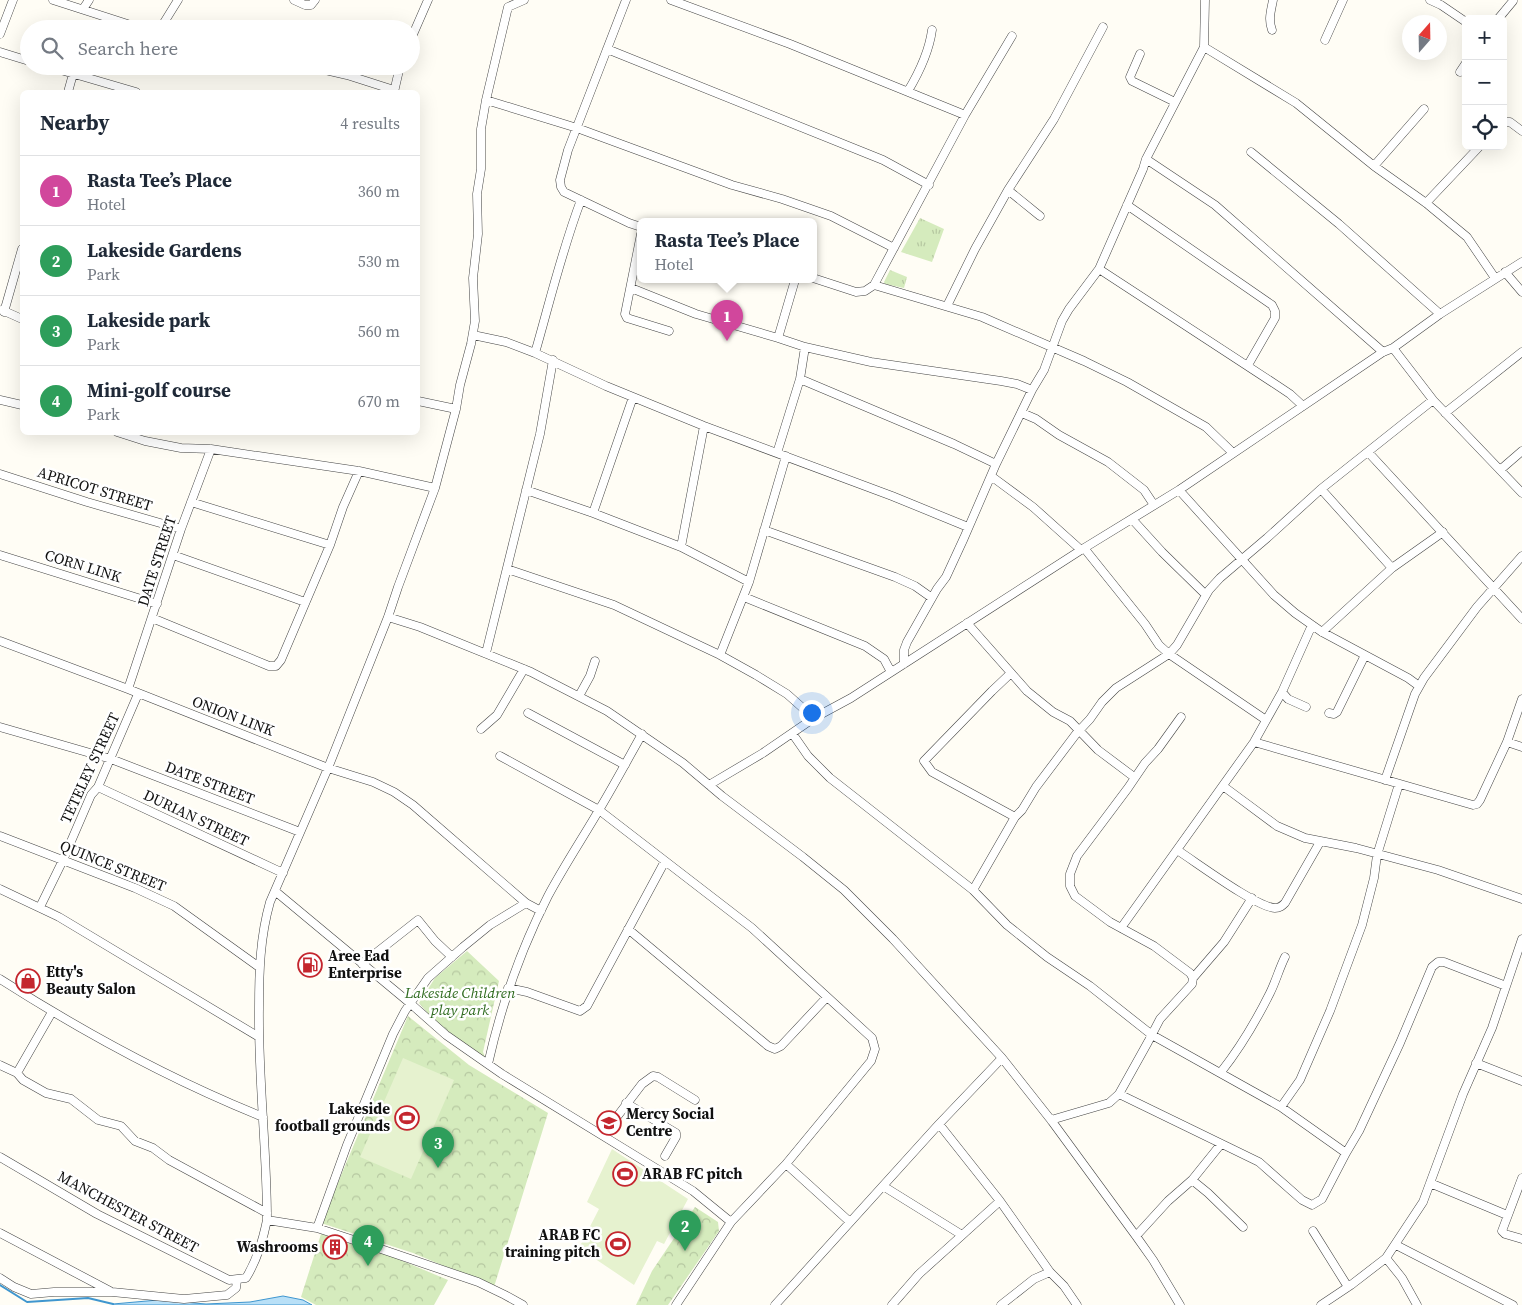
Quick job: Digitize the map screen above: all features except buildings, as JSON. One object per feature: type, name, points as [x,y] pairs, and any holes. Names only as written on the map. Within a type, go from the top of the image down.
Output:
[{"type":"street","points":[[0,34],[13,0]]},
{"type":"street","points":[[53,0],[115,20]]},
{"type":"street","points":[[83,10],[88,0]]},
{"type":"street","points":[[166,20],[178,0]]},
{"type":"street","points":[[294,0],[305,5],[311,5],[315,0]]},
{"type":"street","points":[[419,20],[428,0]]},
{"type":"street","points":[[0,1278],[14,1287],[31,1294],[112,1292],[184,1299],[227,1295],[236,1288],[237,1280],[246,1278],[252,1269],[264,1238],[267,1217],[259,1037],[259,967],[264,924],[270,902],[328,768],[388,617],[435,488],[456,409],[475,321],[473,278],[478,234],[477,194],[481,169],[481,129],[486,100],[508,7],[524,0]]},
{"type":"street","points":[[626,0],[568,150],[560,180],[564,192],[637,226]]},
{"type":"street","points":[[671,0],[790,44],[965,115]]},
{"type":"street","points":[[904,664],[905,646],[946,577],[996,464],[1032,390],[1044,370],[1051,348],[1069,309],[1099,269],[1146,160],[1174,102],[1204,47],[1205,0]]},
{"type":"street","points":[[1272,30],[1270,15],[1273,0]]},
{"type":"street","points":[[1325,40],[1343,0]]},
{"type":"street","points":[[1430,0],[1462,19]]},
{"type":"street","points":[[1501,15],[1513,1]]},
{"type":"street","points":[[947,306],[975,249],[1008,190],[1054,119],[1103,28]]},
{"type":"street","points":[[908,91],[926,57],[932,30]]},
{"type":"street","points":[[817,279],[856,292],[865,291],[874,285],[965,115],[1012,36]]},
{"type":"street","points":[[1204,47],[1296,103],[1374,166],[1426,204],[1467,237],[1495,278]]},
{"type":"street","points":[[607,49],[883,160],[929,185]]},
{"type":"street","points":[[0,52],[20,58]]},
{"type":"street","points":[[1140,54],[1130,77],[1132,81],[1174,102]]},
{"type":"street","points":[[69,90],[73,75]]},
{"type":"street","points":[[76,75],[129,90]]},
{"type":"street","points":[[350,75],[391,90]]},
{"type":"street","points":[[394,90],[398,75]]},
{"type":"street","points":[[486,100],[577,128],[732,185],[782,199],[831,216],[894,248]]},
{"type":"street","points":[[1374,166],[1424,109]]},
{"type":"street","points":[[1507,122],[1510,122],[1522,131]]},
{"type":"street","points":[[1426,204],[1476,150]]},
{"type":"street","points":[[1251,152],[1339,224],[1440,314]]},
{"type":"street","points":[[1146,160],[1215,206],[1383,352]]},
{"type":"street","points":[[1008,190],[1040,216]]},
{"type":"street","points":[[535,352],[555,277],[581,200]]},
{"type":"street","points":[[1127,205],[1272,306],[1276,311],[1275,318],[1248,365]]},
{"type":"street","points":[[20,254],[2,311],[20,318]]},
{"type":"street","points":[[637,256],[625,314],[627,318],[669,332]]},
{"type":"street","points":[[709,785],[763,753],[814,718],[850,698],[1082,549],[1179,490],[1383,352],[1393,348],[1440,314],[1522,262]]},
{"type":"street","points":[[1099,269],[1214,345],[1248,365],[1290,394],[1303,406]]},
{"type":"street","points":[[1505,272],[1522,292]]},
{"type":"street","points":[[778,338],[794,283]]},
{"type":"street","points":[[874,285],[982,317],[1127,382],[1206,427],[1233,453]]},
{"type":"street","points":[[631,288],[696,314],[805,346],[871,362],[1001,381],[1017,384],[1032,390]]},
{"type":"street","points":[[473,335],[506,342],[535,352],[633,397],[704,426],[786,456],[968,528]]},
{"type":"street","points":[[777,453],[800,378],[805,346]]},
{"type":"street","points":[[1393,348],[1433,400],[1522,493]]},
{"type":"street","points":[[1445,412],[1522,352]]},
{"type":"street","points":[[486,653],[540,434],[553,360]]},
{"type":"street","points":[[800,378],[996,464]]},
{"type":"street","points":[[593,513],[633,397]]},
{"type":"street","points":[[0,400],[20,405]]},
{"type":"street","points":[[973,890],[1015,816],[1022,810],[1036,787],[1102,702],[1116,688],[1169,654],[1177,646],[1206,595],[1220,578],[1321,489],[1433,400]]},
{"type":"street","points":[[420,401],[456,409]]},
{"type":"street","points":[[1022,413],[1036,419],[1059,435],[1108,462],[1144,490],[1154,505]]},
{"type":"street","points":[[681,547],[704,426]]},
{"type":"street","points":[[126,435],[145,441],[181,448],[211,448],[359,471],[435,488]]},
{"type":"street","name":"DATE STREET","points":[[129,686],[211,448]]},
{"type":"street","points":[[1500,470],[1522,451]]},
{"type":"street","points":[[1368,452],[1522,619]]},
{"type":"street","points":[[720,655],[749,582],[786,456]]},
{"type":"street","points":[[152,618],[269,666],[276,666],[281,660],[330,545],[343,507],[359,471]]},
{"type":"street","name":"APRICOT STREET","points":[[0,474],[87,502],[182,529]]},
{"type":"street","points":[[991,476],[1033,507],[1082,549],[1145,624],[1159,646],[1266,720]]},
{"type":"street","points":[[1321,489],[1392,568]]},
{"type":"street","points":[[526,490],[593,513],[681,547],[749,582]]},
{"type":"street","points":[[1179,490],[1274,595],[1312,626],[1408,678],[1419,686]]},
{"type":"street","points":[[191,502],[330,545]]},
{"type":"street","points":[[1132,519],[1162,552],[1206,595]]},
{"type":"street","points":[[764,530],[895,577],[915,586],[932,598]]},
{"type":"street","points":[[1322,632],[1392,568],[1443,532]]},
{"type":"street","name":"CORN LINK","points":[[0,555],[157,604]]},
{"type":"street","points":[[173,555],[305,602]]},
{"type":"street","points":[[1385,780],[1419,686],[1446,646],[1493,588],[1522,556]]},
{"type":"street","points":[[507,569],[614,606],[720,655],[787,694],[814,718]]},
{"type":"street","points":[[744,597],[865,646],[884,659],[891,672]]},
{"type":"street","points":[[388,617],[420,627],[524,669],[608,711],[683,763],[722,796],[844,890],[1002,1058],[1051,1120],[1136,1236],[1180,1305]]},
{"type":"street","points":[[967,623],[1027,691],[1053,712],[1070,721],[1098,750],[1134,777]]},
{"type":"street","points":[[1121,928],[1254,742],[1282,692],[1312,626]]},
{"type":"street","name":"ONION LINK","points":[[0,641],[129,686],[138,694],[328,768],[373,782],[394,792],[413,805],[526,903],[541,911]]},
{"type":"street","points":[[1329,713],[1334,714],[1337,712],[1365,655]]},
{"type":"street","points":[[578,696],[590,676],[596,661]]},
{"type":"street","points":[[481,729],[498,715],[524,669]]},
{"type":"street","points":[[1011,672],[924,761],[932,772],[1015,816]]},
{"type":"street","points":[[1282,692],[1288,699],[1306,707]]},
{"type":"street","name":"TETELEY STREET","points":[[40,907],[91,795],[98,787],[111,759],[138,694]]},
{"type":"street","points":[[1254,742],[1473,805],[1477,804],[1507,742],[1522,699]]},
{"type":"street","points":[[528,713],[624,765]]},
{"type":"street","points":[[1181,718],[1134,777],[1128,788],[1077,856],[1070,874],[1070,886],[1075,896],[1110,922],[1174,959],[1194,978]]},
{"type":"street","name":"DATE STREET","points":[[0,727],[111,759],[300,832]]},
{"type":"street","points":[[792,732],[808,756],[830,778],[973,890],[1007,925],[1047,957],[1090,986],[1152,1035],[1281,1107],[1346,1153]]},
{"type":"street","points":[[488,1064],[495,1030],[508,988],[541,911],[564,867],[642,734]]},
{"type":"street","points":[[1507,742],[1522,747]]},
{"type":"street","points":[[500,756],[599,810],[752,928],[872,1038],[874,1049],[871,1061],[786,1164],[731,1222],[676,1305]]},
{"type":"street","points":[[1281,1107],[1300,1080],[1336,995],[1362,924],[1374,878],[1377,855],[1400,784]]},
{"type":"street","points":[[1223,786],[1277,826],[1305,838],[1356,848],[1438,870],[1522,899]]},
{"type":"street","name":"DURIAN STREET","points":[[98,787],[283,873]]},
{"type":"street","name":"QUINCE STREET","points":[[0,836],[135,888],[174,906],[259,967]]},
{"type":"street","points":[[1177,850],[1235,889],[1273,908],[1280,907],[1285,903],[1320,842]]},
{"type":"street","points":[[508,988],[527,992],[580,1011],[586,1006],[665,861]]},
{"type":"street","points":[[0,889],[59,917],[259,1037]]},
{"type":"street","points":[[275,891],[446,1035],[523,1088],[603,1135],[693,1192],[731,1222]]},
{"type":"street","points":[[1051,1120],[1109,1103],[1119,1094],[1160,1018],[1192,984],[1194,978],[1224,942],[1252,898]]},
{"type":"street","points":[[317,1228],[347,1145],[393,1034],[411,1004],[428,978],[452,956],[490,925],[526,903]]},
{"type":"street","points":[[362,964],[418,920],[435,941],[452,956]]},
{"type":"street","points":[[628,929],[768,1046],[775,1049],[781,1046],[827,997]]},
{"type":"street","points":[[1321,1305],[1386,1258],[1423,1202],[1476,1063],[1492,1028],[1522,939]]},
{"type":"street","points":[[1221,1072],[1238,1049],[1254,1022],[1270,993],[1285,957]]},
{"type":"street","points":[[1119,1094],[1259,1162],[1302,1200],[1312,1206],[1322,1199],[1359,1131],[1400,1043],[1432,967],[1438,962],[1444,962],[1506,986]]},
{"type":"street","points":[[0,979],[52,1012],[224,1101],[263,1117]]},
{"type":"street","points":[[17,1073],[52,1012]]},
{"type":"street","points":[[775,1305],[939,1124],[1002,1058]]},
{"type":"street","points":[[1476,1063],[1522,1081]]},
{"type":"street","points":[[0,1066],[17,1073],[23,1080],[46,1093],[71,1099],[98,1120],[121,1126],[135,1141],[154,1148],[169,1160],[267,1217],[317,1228],[478,1282],[505,1294],[523,1305]]},
{"type":"street","points":[[603,1135],[642,1084],[653,1076],[658,1077],[694,1100]]},
{"type":"street","points":[[626,1103],[676,1133],[676,1138],[665,1156]]},
{"type":"street","points":[[939,1124],[1000,1200],[1050,1272],[1064,1286],[1077,1305]]},
{"type":"street","points":[[1136,1236],[1168,1201],[1192,1180],[1221,1144]]},
{"type":"street","name":"MANCHESTER STREET","points":[[0,1157],[97,1214],[229,1280],[237,1280]]},
{"type":"street","points":[[786,1164],[850,1222]]},
{"type":"street","points":[[1522,1178],[1502,1231],[1505,1234],[1522,1239]]},
{"type":"street","points":[[1192,1180],[1243,1227]]},
{"type":"street","points":[[1430,1183],[1507,1215]]},
{"type":"street","points":[[883,1186],[962,1234]]},
{"type":"street","points":[[892,1305],[919,1274],[1000,1200]]},
{"type":"street","points":[[1313,1232],[1348,1287]]},
{"type":"street","points":[[0,1233],[112,1292]]},
{"type":"street","points":[[1396,1245],[1513,1305]]},
{"type":"street","points":[[1386,1258],[1402,1278],[1417,1305]]},
{"type":"street","points":[[1001,1305],[1034,1279],[1050,1272]]},
{"type":"green space","points":[[920,218],[944,229],[932,262],[901,252]]},
{"type":"green space","points":[[890,270],[907,277],[904,288],[885,284],[884,282]]},
{"type":"green space","name":"Lakeside Children play park","points":[[467,951],[499,981],[483,1052],[488,1064],[446,1035],[419,1003],[435,978]]},
{"type":"green space","points":[[408,1016],[469,1065],[548,1113],[494,1287],[413,1253],[321,1223]]},
{"type":"green space","name":"Lakeside football grounds","points":[[403,1058],[454,1080],[411,1179],[360,1157]]},
{"type":"green space","name":"ARAB FC pitch","points":[[612,1149],[688,1199],[664,1244],[657,1241],[634,1285],[579,1248],[599,1209],[587,1202]]},
{"type":"green space","points":[[695,1207],[718,1222],[719,1231],[668,1305],[636,1305],[652,1271]]},
{"type":"green space","points":[[321,1234],[391,1256],[448,1280],[434,1305],[316,1305],[301,1297]]},
{"type":"water","points":[[283,1296],[303,1300],[312,1305],[113,1304],[158,1300],[206,1304],[250,1302]]},
{"type":"waterway","points":[[0,1285],[27,1302],[88,1298],[113,1304]]},
{"type":"place","name":"Rasta Tee’s Place","points":[[727,341]]},
{"type":"place","name":"Aree Ead Enterprise","points":[[310,965]]},
{"type":"place","name":"Etty's Beauty Salon","points":[[28,981]]},
{"type":"place","name":"Lakeside football grounds","points":[[407,1118]]},
{"type":"place","name":"Mercy Social Centre","points":[[609,1123]]},
{"type":"place","name":"Lakeside park","points":[[438,1168]]},
{"type":"place","name":"ARAB FC pitch","points":[[625,1174]]},
{"type":"place","name":"ARAB FC training pitch","points":[[618,1244]]},
{"type":"place","name":"Washrooms","points":[[335,1247]]},
{"type":"place","name":"Lakeside Gardens","points":[[685,1251]]},
{"type":"place","name":"Mini-golf course","points":[[368,1266]]}]
